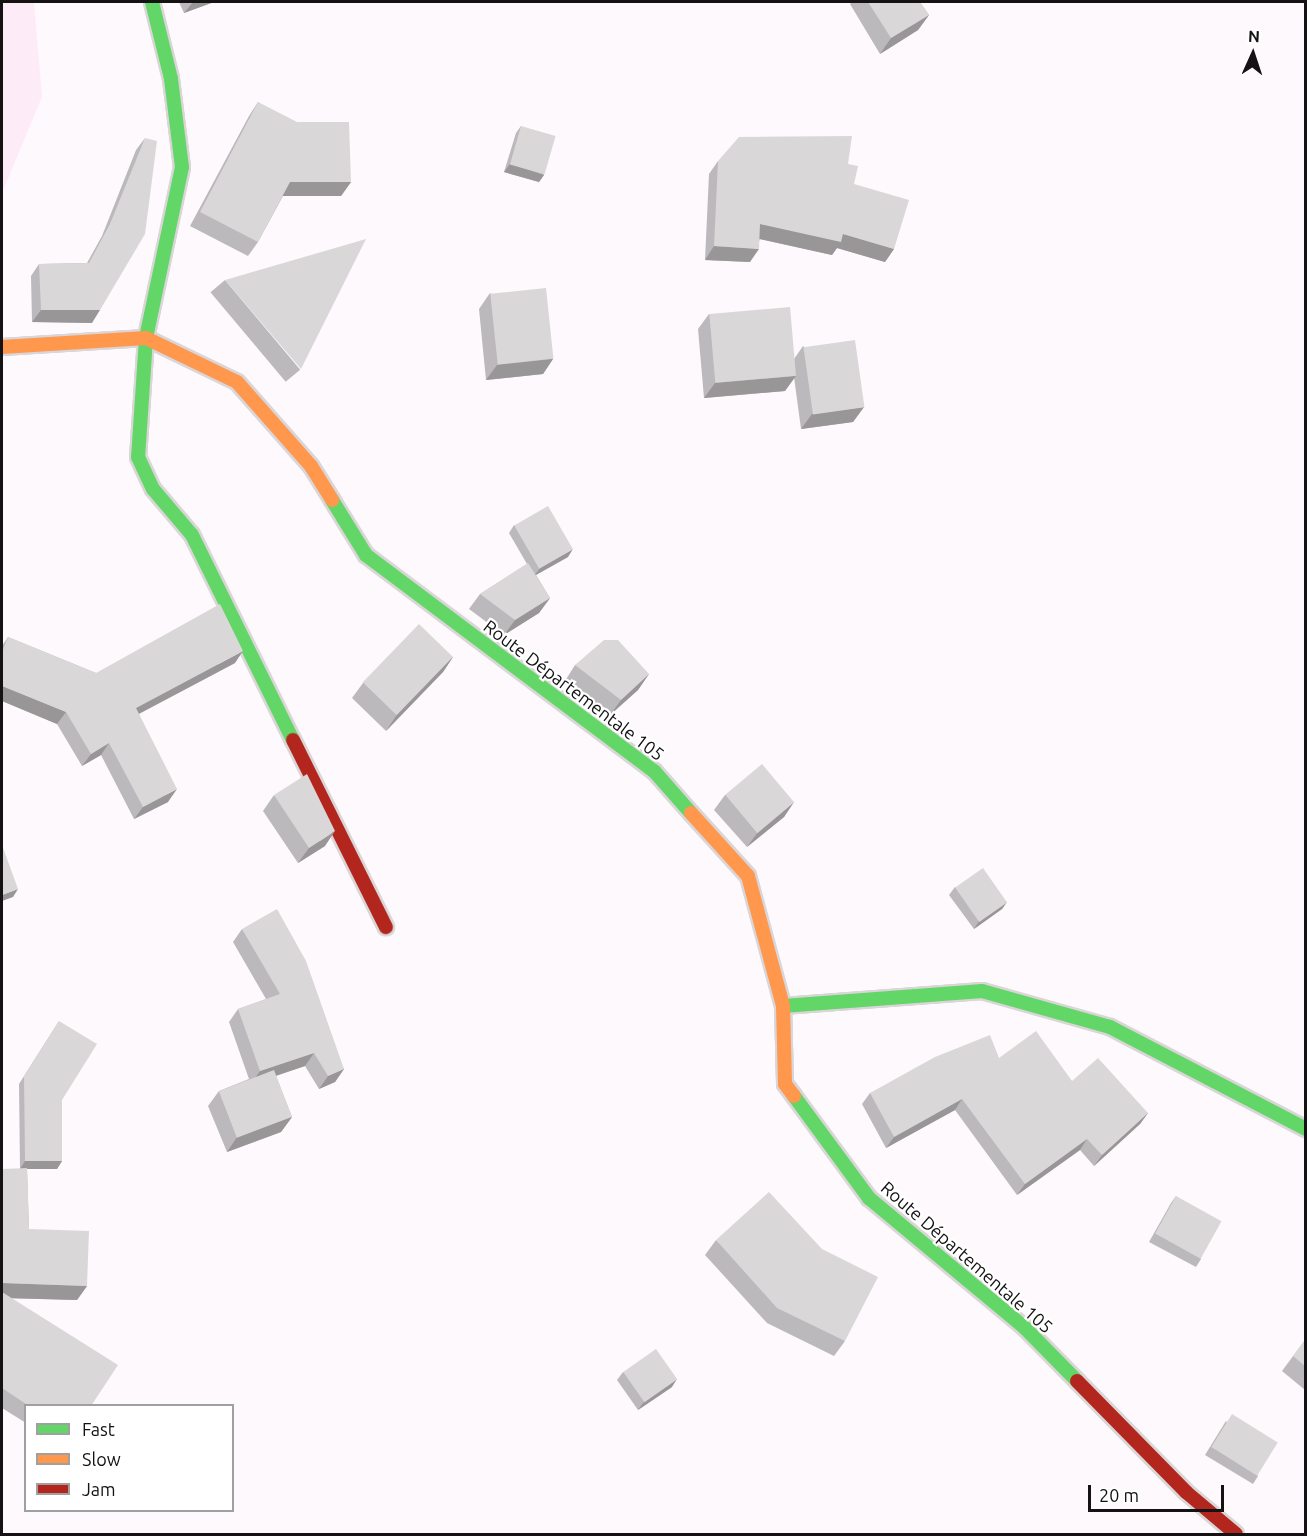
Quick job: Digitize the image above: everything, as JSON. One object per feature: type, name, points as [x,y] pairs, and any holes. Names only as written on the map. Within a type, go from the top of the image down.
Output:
[{"type":"street","points":[[152,2],[171,79],[182,167],[146,338],[138,457],[153,489],[192,535],[386,927]]},
{"type":"street","name":"Route Départementale 105","points":[[2,347],[146,338],[237,382],[311,466],[366,555],[654,771],[748,876],[783,1006],[785,1083],[869,1198],[1025,1328],[1186,1492],[1236,1534]]},
{"type":"street","points":[[783,1006],[982,991],[1110,1027],[1305,1129]]},
{"type":"shaded area","points":[[2,2],[34,2],[42,97],[2,193]]},
{"type":"building","points":[[868,2],[920,2],[929,15],[891,38]]},
{"type":"building","points":[[258,102],[297,122],[349,122],[351,182],[290,182],[258,242],[200,212]]},
{"type":"building","points":[[521,126],[556,136],[545,174],[510,164]]},
{"type":"building","points":[[852,136],[848,164],[858,166],[854,184],[909,200],[894,249],[843,234],[841,242],[760,224],[759,249],[714,246],[718,161],[739,137]]},
{"type":"building","points":[[145,138],[157,141],[145,234],[100,310],[41,310],[39,264],[89,263],[110,224]]},
{"type":"building","points":[[366,239],[301,369],[225,280]]},
{"type":"building","points":[[546,288],[553,359],[498,364],[490,294]]},
{"type":"building","points":[[790,307],[796,376],[715,383],[709,314]]},
{"type":"building","points":[[855,340],[864,407],[813,415],[804,347]]},
{"type":"building","points":[[548,506],[573,549],[539,569],[514,526]]},
{"type":"building","points":[[528,563],[550,598],[515,620],[480,594]]},
{"type":"building","points":[[220,604],[243,651],[136,708],[177,789],[143,807],[109,743],[91,754],[66,712],[2,686],[2,652],[8,637],[96,673]]},
{"type":"building","points":[[419,624],[453,657],[397,715],[363,682]]},
{"type":"building","points":[[604,640],[618,640],[649,674],[621,700],[575,665]]},
{"type":"building","points":[[762,764],[794,802],[757,833],[725,795]]},
{"type":"building","points":[[307,774],[335,831],[309,848],[274,795]]},
{"type":"building","points":[[2,845],[18,889],[2,895]]},
{"type":"building","points":[[983,868],[1007,902],[979,922],[955,888]]},
{"type":"building","points":[[277,909],[306,961],[344,1069],[328,1076],[314,1053],[260,1071],[238,1009],[280,994],[242,929]]},
{"type":"building","points":[[59,1021],[97,1044],[62,1100],[62,1161],[25,1161],[24,1076]]},
{"type":"building","points":[[1036,1031],[1072,1081],[1098,1058],[1148,1113],[1102,1155],[1087,1139],[1025,1184],[962,1099],[894,1137],[870,1093],[935,1057],[990,1035],[999,1058]]},
{"type":"building","points":[[274,1070],[292,1117],[237,1138],[219,1091]]},
{"type":"building","points":[[27,1168],[29,1229],[89,1231],[87,1286],[2,1283],[2,1169]]},
{"type":"building","points":[[769,1192],[822,1249],[878,1277],[845,1341],[777,1308],[716,1240]]},
{"type":"building","points":[[1176,1196],[1221,1221],[1201,1259],[1155,1234]]},
{"type":"building","points":[[2,1292],[118,1365],[92,1404],[26,1404],[2,1388]]},
{"type":"building","points":[[1305,1340],[1305,1366],[1293,1356]]},
{"type":"building","points":[[656,1349],[677,1379],[644,1402],[623,1372]]},
{"type":"building","points":[[1232,1414],[1278,1443],[1257,1476],[1211,1447]]},
{"type":"traffic: fast","points":[[152,2],[171,79],[182,167],[146,338],[138,457],[153,489],[192,535],[293,740]]},
{"type":"traffic: fast","points":[[332,500],[366,555],[654,771],[691,813]]},
{"type":"traffic: fast","points":[[783,1006],[982,991],[1110,1027],[1306,1129]]},
{"type":"traffic: fast","points":[[794,1096],[869,1198],[1025,1328],[1077,1381]]},
{"type":"traffic: slow","points":[[2,347],[146,338],[237,382],[311,466],[332,500]]},
{"type":"traffic: slow","points":[[691,813],[748,876],[783,1006],[785,1084],[794,1096]]},
{"type":"traffic: jam","points":[[293,740],[386,927]]},
{"type":"traffic: jam","points":[[1077,1381],[1186,1492],[1236,1534]]}]
